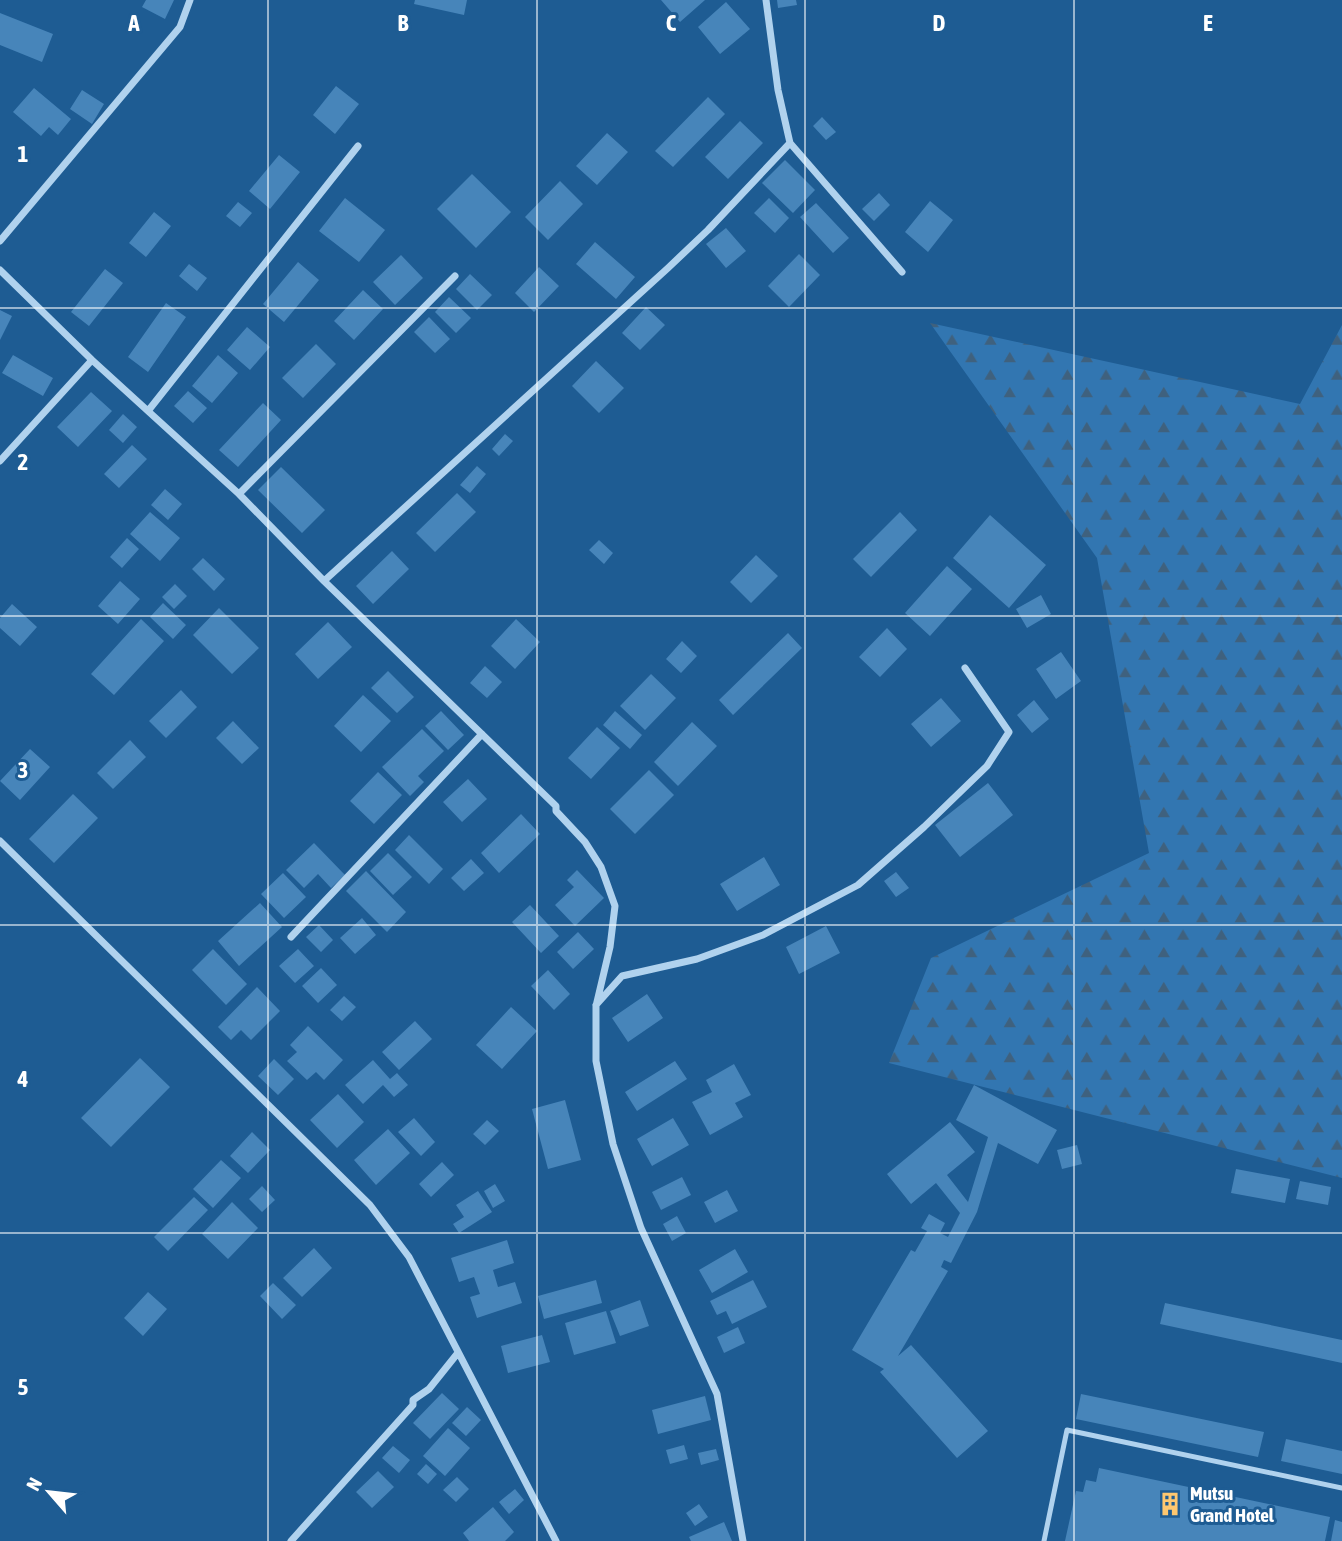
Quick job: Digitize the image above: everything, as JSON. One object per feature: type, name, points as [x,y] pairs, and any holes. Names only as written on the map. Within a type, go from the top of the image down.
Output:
[{"type":"street","points":[[0,241],[180,27],[190,0]]},
{"type":"street","points":[[766,0],[778,90],[790,143],[902,272]]},
{"type":"street","points":[[324,580],[668,268],[790,143]]},
{"type":"street","points":[[148,411],[358,146]]},
{"type":"street","points":[[0,270],[239,494],[556,806],[556,811],[585,842],[601,867],[615,906],[610,947],[596,1006],[596,1061],[613,1144],[641,1227],[716,1394],[743,1541]]},
{"type":"street","points":[[239,494],[455,276]]},
{"type":"street","points":[[0,461],[92,359]]},
{"type":"street","points":[[596,1006],[622,976],[697,959],[763,935],[858,885],[924,827],[987,766],[1009,732],[965,668]]},
{"type":"street","points":[[291,937],[482,734]]},
{"type":"street","points":[[0,841],[370,1205],[409,1257],[556,1541]]},
{"type":"street","points":[[291,1541],[413,1405],[413,1401],[429,1389],[457,1354]]},
{"type":"lane","points":[[1044,1541],[1067,1430],[1342,1488]]},
{"type":"green space","points":[[930,323],[1300,404],[1342,325],[1342,1178],[889,1063],[931,958],[1149,853],[1097,558]]},
{"type":"building","points":[[146,0],[174,0],[165,19],[142,7]]},
{"type":"building","points":[[415,0],[467,0],[464,15],[414,4]]},
{"type":"building","points":[[661,0],[705,0],[680,22]]},
{"type":"building","points":[[777,0],[796,0],[797,5],[778,8]]},
{"type":"building","points":[[726,2],[750,29],[720,54],[698,27]]},
{"type":"building","points":[[0,13],[53,34],[42,62],[0,45]]},
{"type":"building","points":[[336,86],[359,104],[335,134],[313,115]]},
{"type":"building","points":[[34,88],[71,119],[58,135],[49,127],[41,136],[13,112]]},
{"type":"building","points":[[82,90],[104,104],[92,124],[70,109]]},
{"type":"building","points":[[708,97],[725,114],[673,167],[655,151]]},
{"type":"building","points":[[822,117],[836,132],[826,140],[813,126]]},
{"type":"building","points":[[740,121],[763,143],[728,179],[705,157]]},
{"type":"building","points":[[607,133],[628,152],[597,185],[576,166]]},
{"type":"building","points":[[279,155],[300,172],[270,209],[249,191]]},
{"type":"building","points":[[785,160],[815,190],[793,213],[762,183]]},
{"type":"building","points":[[472,174],[511,212],[476,248],[437,209]]},
{"type":"building","points":[[560,181],[583,204],[548,240],[525,217]]},
{"type":"building","points":[[879,193],[890,205],[874,221],[862,209]]},
{"type":"building","points":[[345,198],[385,230],[359,262],[319,231]]},
{"type":"building","points":[[769,198],[789,218],[775,233],[754,213]]},
{"type":"building","points":[[930,201],[953,220],[928,252],[905,232]]},
{"type":"building","points":[[238,202],[252,213],[240,227],[226,216]]},
{"type":"building","points":[[816,203],[849,238],[833,253],[800,217]]},
{"type":"building","points":[[154,212],[171,226],[146,257],[129,243]]},
{"type":"building","points":[[726,228],[746,251],[726,268],[706,244]]},
{"type":"building","points":[[595,242],[635,277],[616,299],[576,264]]},
{"type":"building","points":[[799,254],[820,275],[789,307],[768,286]]},
{"type":"building","points":[[401,255],[423,278],[395,305],[373,282]]},
{"type":"building","points":[[298,262],[319,280],[284,322],[263,304]]},
{"type":"building","points":[[189,264],[207,278],[197,291],[179,276]]},
{"type":"building","points":[[539,267],[559,286],[534,312],[515,293]]},
{"type":"building","points":[[105,269],[123,283],[89,326],[71,312]]},
{"type":"building","points":[[470,274],[492,295],[477,310],[456,289]]},
{"type":"building","points":[[363,290],[383,309],[354,340],[334,321]]},
{"type":"building","points":[[449,297],[471,318],[456,333],[435,312]]},
{"type":"building","points":[[166,303],[186,317],[148,372],[128,357]]},
{"type":"building","points":[[646,307],[665,325],[640,350],[622,333]]},
{"type":"building","points":[[0,310],[12,316],[0,340]]},
{"type":"building","points":[[429,317],[450,339],[435,353],[414,332]]},
{"type":"building","points":[[247,327],[270,347],[250,370],[227,350]]},
{"type":"building","points":[[316,344],[336,364],[303,398],[282,378]]},
{"type":"building","points":[[13,355],[53,378],[43,396],[2,373]]},
{"type":"building","points":[[218,355],[238,373],[212,403],[192,386]]},
{"type":"building","points":[[596,361],[624,388],[599,413],[572,386]]},
{"type":"building","points":[[188,391],[207,408],[193,423],[174,406]]},
{"type":"building","points":[[91,392],[112,411],[78,447],[57,427]]},
{"type":"building","points":[[263,403],[281,420],[238,467],[219,450]]},
{"type":"building","points":[[123,414],[137,427],[123,443],[109,430]]},
{"type":"building","points":[[505,434],[513,441],[499,456],[492,449]]},
{"type":"building","points":[[132,445],[147,459],[119,488],[104,474]]},
{"type":"building","points":[[477,466],[486,474],[470,493],[460,485]]},
{"type":"building","points":[[281,467],[325,510],[302,533],[258,490]]},
{"type":"building","points":[[165,489],[182,504],[168,520],[151,505]]},
{"type":"building","points":[[457,493],[476,512],[435,552],[416,533]]},
{"type":"building","points":[[150,512],[180,538],[160,561],[130,534]]},
{"type":"building","points":[[900,512],[917,530],[871,577],[853,559]]},
{"type":"building","points":[[990,515],[1046,565],[1009,608],[953,558]]},
{"type":"building","points":[[127,538],[139,549],[122,568],[110,557]]},
{"type":"building","points":[[599,540],[613,553],[604,564],[589,550]]},
{"type":"building","points":[[392,551],[409,569],[373,604],[356,586]]},
{"type":"building","points":[[756,555],[778,576],[751,603],[730,582]]},
{"type":"building","points":[[203,558],[225,579],[214,591],[192,569]]},
{"type":"building","points":[[947,566],[972,589],[930,636],[905,613]]},
{"type":"building","points":[[120,581],[140,599],[118,624],[98,606]]},
{"type":"building","points":[[175,584],[187,596],[174,609],[162,597]]},
{"type":"building","points":[[1041,595],[1051,614],[1027,628],[1016,609]]},
{"type":"building","points":[[163,603],[186,625],[173,639],[150,617]]},
{"type":"building","points":[[12,604],[37,627],[20,646],[0,628],[0,618]]},
{"type":"building","points":[[219,608],[259,648],[232,674],[193,635]]},
{"type":"building","points":[[141,619],[164,641],[114,695],[91,674]]},
{"type":"building","points":[[516,619],[540,642],[515,669],[491,646]]},
{"type":"building","points":[[328,622],[352,647],[318,679],[295,654]]},
{"type":"building","points":[[887,628],[907,649],[880,677],[859,657]]},
{"type":"building","points":[[788,633],[802,648],[733,715],[719,700]]},
{"type":"building","points":[[682,641],[697,656],[681,673],[666,659]]},
{"type":"building","points":[[1061,652],[1081,681],[1056,699],[1036,669]]},
{"type":"building","points":[[485,666],[502,682],[487,698],[470,683]]},
{"type":"building","points":[[388,671],[414,697],[397,713],[371,688]]},
{"type":"building","points":[[651,674],[676,698],[645,730],[620,706]]},
{"type":"building","points":[[181,690],[197,707],[166,738],[149,721]]},
{"type":"building","points":[[363,695],[391,721],[361,752],[334,726]]},
{"type":"building","points":[[941,698],[961,721],[931,747],[911,724]]},
{"type":"building","points":[[1034,700],[1049,719],[1032,733],[1017,715]]},
{"type":"building","points":[[441,711],[464,735],[448,750],[425,726]]},
{"type":"building","points":[[615,711],[642,735],[630,749],[603,725]]},
{"type":"building","points":[[233,721],[259,748],[242,764],[216,738]]},
{"type":"building","points":[[692,722],[717,746],[678,786],[654,762]]},
{"type":"building","points":[[597,727],[620,748],[591,779],[568,758]]},
{"type":"building","points":[[422,729],[444,751],[418,776],[424,782],[410,796],[382,767]]},
{"type":"building","points":[[130,740],[146,757],[113,789],[97,773]]},
{"type":"building","points":[[30,749],[50,767],[20,800],[0,781]]},
{"type":"building","points":[[649,770],[674,795],[635,834],[610,809]]},
{"type":"building","points":[[378,772],[402,795],[374,824],[350,801]]},
{"type":"building","points":[[468,779],[487,799],[462,822],[443,802]]},
{"type":"building","points":[[988,783],[1013,815],[960,857],[935,825]]},
{"type":"building","points":[[73,794],[98,818],[54,863],[29,839]]},
{"type":"building","points":[[521,814],[540,834],[499,873],[481,853]]},
{"type":"building","points":[[409,835],[443,869],[429,884],[395,850]]},
{"type":"building","points":[[314,843],[345,875],[331,888],[318,874],[304,888],[286,870]]},
{"type":"building","points":[[388,853],[412,877],[393,895],[370,871]]},
{"type":"building","points":[[764,857],[780,885],[737,911],[720,884]]},
{"type":"building","points":[[471,859],[484,873],[464,891],[451,878]]},
{"type":"building","points":[[577,870],[604,898],[575,926],[555,905],[574,887],[567,880]]},
{"type":"building","points":[[366,871],[406,912],[387,932],[346,891]]},
{"type":"building","points":[[896,872],[909,888],[896,897],[884,881]]},
{"type":"building","points":[[283,873],[306,897],[284,918],[261,894]]},
{"type":"building","points":[[260,903],[282,927],[239,966],[218,941]]},
{"type":"building","points":[[530,905],[559,936],[541,953],[512,922]]},
{"type":"building","points":[[362,918],[376,935],[355,954],[340,938]]},
{"type":"building","points":[[319,925],[333,940],[321,952],[306,937]]},
{"type":"building","points":[[826,926],[840,953],[799,974],[786,947]]},
{"type":"building","points":[[578,932],[594,949],[573,969],[557,952]]},
{"type":"building","points":[[213,949],[247,984],[226,1005],[192,970]]},
{"type":"building","points":[[298,949],[314,966],[295,983],[279,966]]},
{"type":"building","points":[[321,968],[337,985],[318,1003],[302,986]]},
{"type":"building","points":[[548,970],[570,994],[554,1010],[531,986]]},
{"type":"building","points":[[257,987],[280,1011],[251,1040],[241,1030],[231,1040],[218,1027]]},
{"type":"building","points":[[647,994],[663,1018],[628,1042],[612,1018]]},
{"type":"building","points":[[344,996],[356,1007],[342,1021],[330,1010]]},
{"type":"building","points":[[511,1007],[537,1031],[502,1069],[476,1045]]},
{"type":"building","points":[[415,1021],[432,1039],[399,1070],[382,1052]]},
{"type":"building","points":[[308,1026],[343,1060],[324,1080],[316,1072],[307,1080],[287,1061],[297,1052],[290,1045]]},
{"type":"building","points":[[140,1058],[170,1087],[111,1147],[81,1118]]},
{"type":"building","points":[[274,1059],[294,1079],[278,1095],[258,1076]]},
{"type":"building","points":[[373,1060],[390,1079],[397,1073],[408,1085],[394,1097],[383,1085],[363,1104],[345,1085]]},
{"type":"building","points":[[675,1061],[687,1079],[637,1111],[625,1092]]},
{"type":"building","points":[[734,1064],[751,1095],[735,1103],[743,1117],[710,1135],[692,1102],[712,1092],[706,1080]]},
{"type":"building","points":[[974,1085],[1057,1130],[1038,1164],[998,1143],[977,1212],[951,1263],[944,1260],[941,1267],[948,1271],[898,1356],[911,1345],[988,1431],[957,1458],[880,1372],[884,1369],[852,1350],[911,1250],[915,1252],[927,1231],[921,1228],[929,1214],[945,1223],[940,1233],[948,1237],[960,1213],[936,1183],[911,1204],[887,1174],[950,1122],[975,1152],[947,1175],[968,1202],[988,1137],[956,1120]]},
{"type":"building","points":[[338,1094],[364,1122],[337,1148],[310,1120]]},
{"type":"building","points":[[565,1100],[581,1160],[548,1169],[532,1109]]},
{"type":"building","points":[[414,1118],[435,1142],[421,1156],[398,1132]]},
{"type":"building","points":[[673,1118],[689,1145],[652,1166],[637,1139]]},
{"type":"building","points":[[487,1120],[499,1131],[485,1145],[473,1134]]},
{"type":"building","points":[[388,1129],[410,1153],[376,1185],[354,1160]]},
{"type":"building","points":[[252,1132],[270,1150],[248,1173],[230,1156]]},
{"type":"building","points":[[1077,1145],[1082,1164],[1062,1169],[1057,1150]]},
{"type":"building","points":[[221,1160],[241,1178],[213,1208],[193,1189]]},
{"type":"building","points":[[442,1162],[454,1175],[431,1197],[419,1184]]},
{"type":"building","points":[[1236,1169],[1290,1179],[1285,1203],[1231,1193]]},
{"type":"building","points":[[682,1177],[691,1195],[661,1210],[652,1192]]},
{"type":"building","points":[[1300,1181],[1331,1187],[1328,1205],[1296,1199]]},
{"type":"building","points":[[495,1184],[505,1201],[493,1208],[484,1191]]},
{"type":"building","points":[[262,1186],[275,1200],[262,1212],[249,1199]]},
{"type":"building","points":[[727,1190],[738,1211],[715,1223],[704,1202]]},
{"type":"building","points":[[478,1191],[492,1212],[459,1233],[453,1224],[464,1217],[456,1205]]},
{"type":"building","points":[[194,1197],[208,1210],[168,1251],[154,1237]]},
{"type":"building","points":[[232,1202],[258,1228],[228,1259],[202,1234]]},
{"type":"building","points":[[677,1216],[686,1233],[672,1241],[663,1224]]},
{"type":"building","points":[[507,1240],[514,1263],[493,1270],[498,1287],[515,1282],[522,1303],[477,1318],[470,1297],[480,1294],[474,1277],[459,1282],[451,1258]]},
{"type":"building","points":[[314,1248],[332,1268],[302,1297],[283,1278]]},
{"type":"building","points":[[735,1249],[748,1272],[712,1293],[699,1270]]},
{"type":"building","points":[[596,1280],[602,1303],[544,1319],[538,1296]]},
{"type":"building","points":[[753,1280],[767,1307],[732,1324],[726,1311],[717,1315],[710,1301]]},
{"type":"building","points":[[273,1283],[296,1305],[282,1319],[260,1296]]},
{"type":"building","points":[[148,1292],[167,1309],[143,1336],[124,1318]]},
{"type":"building","points":[[640,1300],[649,1326],[620,1336],[610,1311]]},
{"type":"building","points":[[1165,1303],[1342,1340],[1342,1363],[1160,1324]]},
{"type":"building","points":[[606,1311],[616,1343],[574,1355],[565,1323]]},
{"type":"building","points":[[738,1327],[745,1343],[724,1353],[717,1337]]},
{"type":"building","points":[[542,1335],[550,1362],[508,1373],[501,1346]]},
{"type":"building","points":[[442,1393],[459,1409],[430,1439],[413,1423]]},
{"type":"building","points":[[1081,1394],[1264,1432],[1258,1457],[1076,1419]]},
{"type":"building","points":[[705,1396],[711,1420],[658,1434],[652,1410]]},
{"type":"building","points":[[467,1407],[481,1420],[466,1436],[452,1423]]},
{"type":"building","points":[[448,1428],[470,1448],[445,1476],[423,1456]]},
{"type":"building","points":[[1286,1439],[1342,1451],[1342,1474],[1281,1461]]},
{"type":"building","points":[[684,1445],[688,1459],[670,1464],[666,1450]]},
{"type":"building","points":[[393,1446],[410,1460],[399,1473],[382,1458]]},
{"type":"building","points":[[716,1449],[719,1460],[701,1465],[698,1453]]},
{"type":"building","points":[[426,1464],[437,1474],[428,1484],[417,1474]]},
{"type":"building","name":"Mutsu Grand Hotel","points":[[1099,1468],[1330,1517],[1325,1541],[1065,1541],[1076,1491],[1083,1492],[1086,1480],[1096,1482]]},
{"type":"building","points":[[378,1471],[394,1487],[372,1508],[356,1492]]},
{"type":"building","points":[[457,1477],[469,1489],[456,1502],[443,1490]]},
{"type":"building","points":[[515,1489],[524,1500],[509,1514],[499,1502]]},
{"type":"building","points":[[699,1504],[708,1517],[695,1526],[686,1513]]},
{"type":"building","points":[[493,1507],[514,1532],[505,1541],[469,1541],[463,1533]]},
{"type":"building","points":[[1335,1520],[1342,1522],[1342,1541],[1331,1541]]},
{"type":"building","points":[[724,1522],[732,1541],[691,1541],[689,1537]]},
{"type":"place","name":"Mutsu Grand Hotel","points":[[1170,1504]]}]
